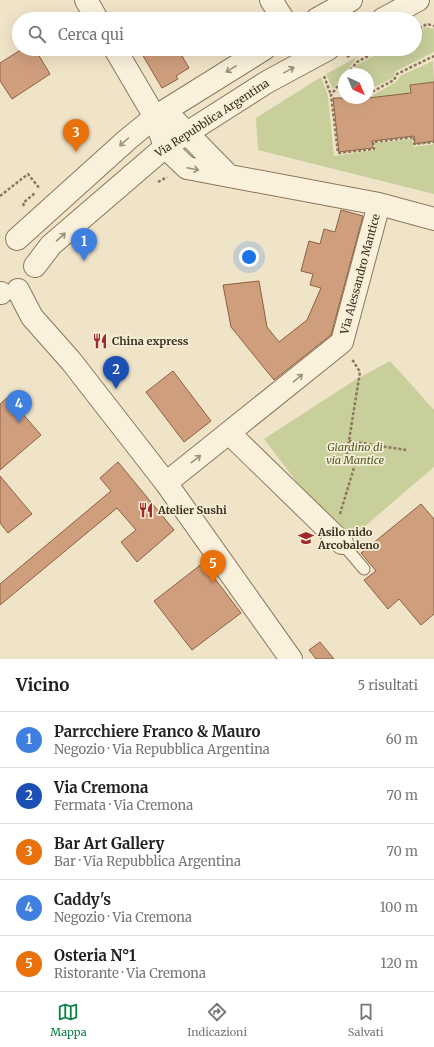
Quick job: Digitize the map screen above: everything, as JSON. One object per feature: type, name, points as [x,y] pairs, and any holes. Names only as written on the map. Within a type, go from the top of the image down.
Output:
[{"type":"street","points":[[86,0],[93,12]]},
{"type":"street","points":[[271,0],[279,12]]},
{"type":"street","points":[[330,12],[351,0]]},
{"type":"street","points":[[396,12],[418,0]]},
{"type":"street","points":[[119,56],[155,117],[165,147],[187,168],[379,204],[434,219]]},
{"type":"street","points":[[8,239],[155,117],[253,56]]},
{"type":"street","name":"Via Repubblica Argentina","points":[[5,292],[26,286],[32,277],[35,266],[51,245],[165,147],[186,132],[267,82],[315,56]]},
{"type":"street","points":[[155,117],[170,117],[228,175]]},
{"type":"street","name":"Via Alessandro Mantice","points":[[166,483],[342,342],[379,204]]},
{"type":"street","points":[[8,239],[27,245],[33,254],[35,266]]},
{"type":"street","points":[[5,292],[32,316],[71,361],[166,483],[262,621],[291,659]]},
{"type":"street","points":[[229,433],[342,543]]},
{"type":"lane","points":[[342,543],[364,569]]},
{"type":"path","points":[[422,27],[427,24],[434,26]]},
{"type":"path","points":[[352,68],[357,62],[368,56]]},
{"type":"path","points":[[374,91],[394,80],[397,74],[434,56]]},
{"type":"path","points":[[324,76],[331,95],[338,153],[374,149],[373,142],[414,137],[414,144],[434,142]]},
{"type":"path","points":[[331,95],[338,86]]},
{"type":"path","points":[[0,196],[28,174],[40,189]]},
{"type":"path","points":[[323,524],[336,529],[356,461],[346,459],[360,372],[342,342]]},
{"type":"path","points":[[349,441],[406,450]]},
{"type":"green space","points":[[426,27],[434,29],[434,52],[396,71],[393,78],[374,87],[374,68],[355,68],[357,65],[374,56],[422,56],[422,30]]},
{"type":"green space","points":[[357,57],[349,68],[338,68],[338,82],[333,89],[326,74]]},
{"type":"green space","points":[[433,61],[434,82],[410,85],[411,93],[374,97],[374,95],[396,82],[400,76]]},
{"type":"green space","points":[[321,77],[328,96],[334,156],[375,150],[375,143],[412,139],[413,147],[434,144],[434,194],[258,150],[256,118]]},
{"type":"green space","name":"Giardino di via Mantice","points":[[390,361],[434,410],[434,467],[344,544],[264,439],[355,380]]},
{"type":"building","points":[[12,55],[39,56],[50,74],[12,99],[0,81],[0,63]]},
{"type":"building","points":[[143,56],[182,56],[189,68],[176,76],[178,79],[162,88]]},
{"type":"building","points":[[434,82],[434,141],[415,144],[414,136],[372,141],[373,148],[339,152],[333,98],[338,98],[338,104],[374,104],[374,97],[411,93],[410,85]]},
{"type":"building","points":[[341,210],[363,216],[331,335],[274,380],[231,327],[223,285],[259,281],[267,327],[279,342],[307,320],[321,288],[310,285],[313,274],[301,271],[309,241],[320,244],[324,229],[335,232]]},
{"type":"building","points":[[173,371],[211,421],[184,442],[146,392]]},
{"type":"building","points":[[8,397],[41,435],[0,470],[0,404]]},
{"type":"building","points":[[118,462],[174,530],[137,562],[121,542],[136,530],[117,508],[0,605],[0,584],[111,491],[100,478]]},
{"type":"building","points":[[0,476],[32,514],[8,533],[0,523]]},
{"type":"building","points":[[421,504],[434,519],[434,614],[421,625],[399,599],[388,609],[364,580],[376,571],[361,553]]},
{"type":"building","points":[[203,563],[241,613],[192,650],[154,601]]},
{"type":"building","points":[[320,642],[334,659],[316,659],[309,650]]},
{"type":"place","name":"Bar Art Gallery","points":[[76,152]]},
{"type":"place","name":"Parrcchiere Franco & Mauro","points":[[84,261]]},
{"type":"place","name":"China express","points":[[100,341]]},
{"type":"place","name":"Via Cremona","points":[[116,389]]},
{"type":"place","name":"Caddy's","points":[[19,423]]},
{"type":"place","name":"Atelier Sushi","points":[[146,510]]},
{"type":"place","name":"Asilo nido Arcobaleno","points":[[306,538]]},
{"type":"place","name":"Osteria N°1","points":[[213,583]]}]
